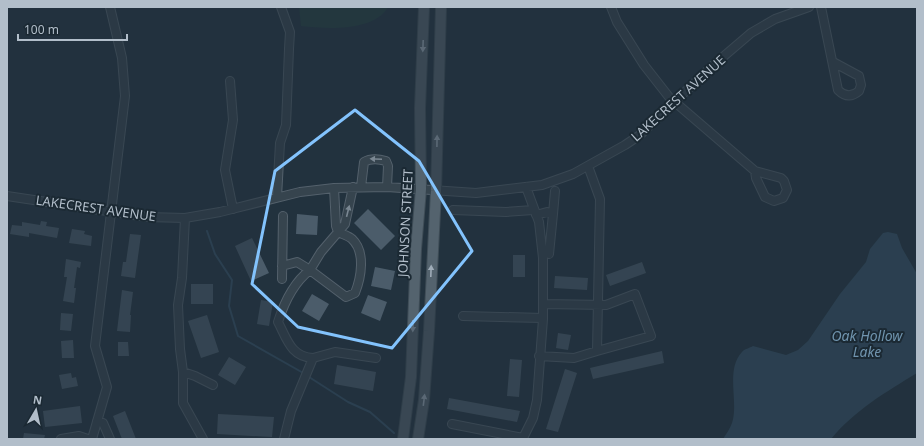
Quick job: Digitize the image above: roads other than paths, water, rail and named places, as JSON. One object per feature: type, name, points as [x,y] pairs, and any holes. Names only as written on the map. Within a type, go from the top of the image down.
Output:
[{"type":"main road","name":"JOHNSON STREET","points":[[403,439],[411,377],[416,249],[421,190],[420,108],[424,7]]},
{"type":"main road","points":[[418,439],[424,400],[429,331],[436,191],[441,7]]},
{"type":"street","points":[[92,439],[106,387],[95,346],[125,96],[122,58],[110,7]]},
{"type":"street","points":[[277,197],[280,143],[286,125],[290,32],[281,7]]},
{"type":"street","points":[[611,7],[617,22],[644,65],[675,102],[755,171]]},
{"type":"street","name":"LAKECREST AVENUE","points":[[7,196],[147,217],[185,218],[233,209],[277,197],[334,188],[387,187],[476,193],[542,185],[573,174],[640,135],[710,68],[751,33],[775,19],[809,7]]},
{"type":"street","points":[[821,7],[833,62]]},
{"type":"street","points":[[230,82],[233,120],[225,170],[233,209]]},
{"type":"street","points":[[376,358],[335,352],[313,358],[303,358],[292,350],[278,322],[284,304],[299,280],[310,270],[345,224],[364,162],[368,159],[380,159],[386,161],[388,166],[387,187]]},
{"type":"street","points":[[588,166],[600,199],[596,351]]},
{"type":"street","points":[[452,424],[523,438],[533,418],[537,400],[539,356],[543,318],[543,258],[538,222],[526,187]]},
{"type":"street","points":[[282,266],[297,262],[346,297],[355,293],[360,281],[361,263],[358,250],[352,239],[338,232],[336,226],[334,188]]},
{"type":"street","points":[[549,254],[555,191]]},
{"type":"street","points":[[453,210],[547,212],[553,214]]},
{"type":"street","points":[[282,279],[283,216]]},
{"type":"street","points":[[185,218],[182,278],[178,305],[179,343],[183,372],[183,403],[203,439]]},
{"type":"street","points":[[539,356],[574,358],[651,336],[635,294],[606,305],[597,306],[543,304]]},
{"type":"street","points":[[463,316],[543,318]]},
{"type":"street","points":[[284,439],[290,411],[313,358]]},
{"type":"street","points":[[183,372],[213,385]]},
{"type":"street","points":[[97,421],[103,423],[110,439]]},
{"type":"street","points":[[61,439],[79,436],[88,439]]},
{"type":"water","name":"Oak Hollow Lake","points":[[888,232],[897,234],[902,248],[917,274],[917,373],[861,410],[831,439],[723,439],[732,423],[734,415],[734,368],[737,359],[742,352],[753,346],[786,355],[798,350],[808,341],[840,294],[866,262],[870,249],[883,233]]},
{"type":"waterway","points":[[207,231],[215,254],[232,280],[229,306],[238,336],[305,374]]},
{"type":"waterway","points":[[309,377],[348,402],[370,412],[394,433]]}]
